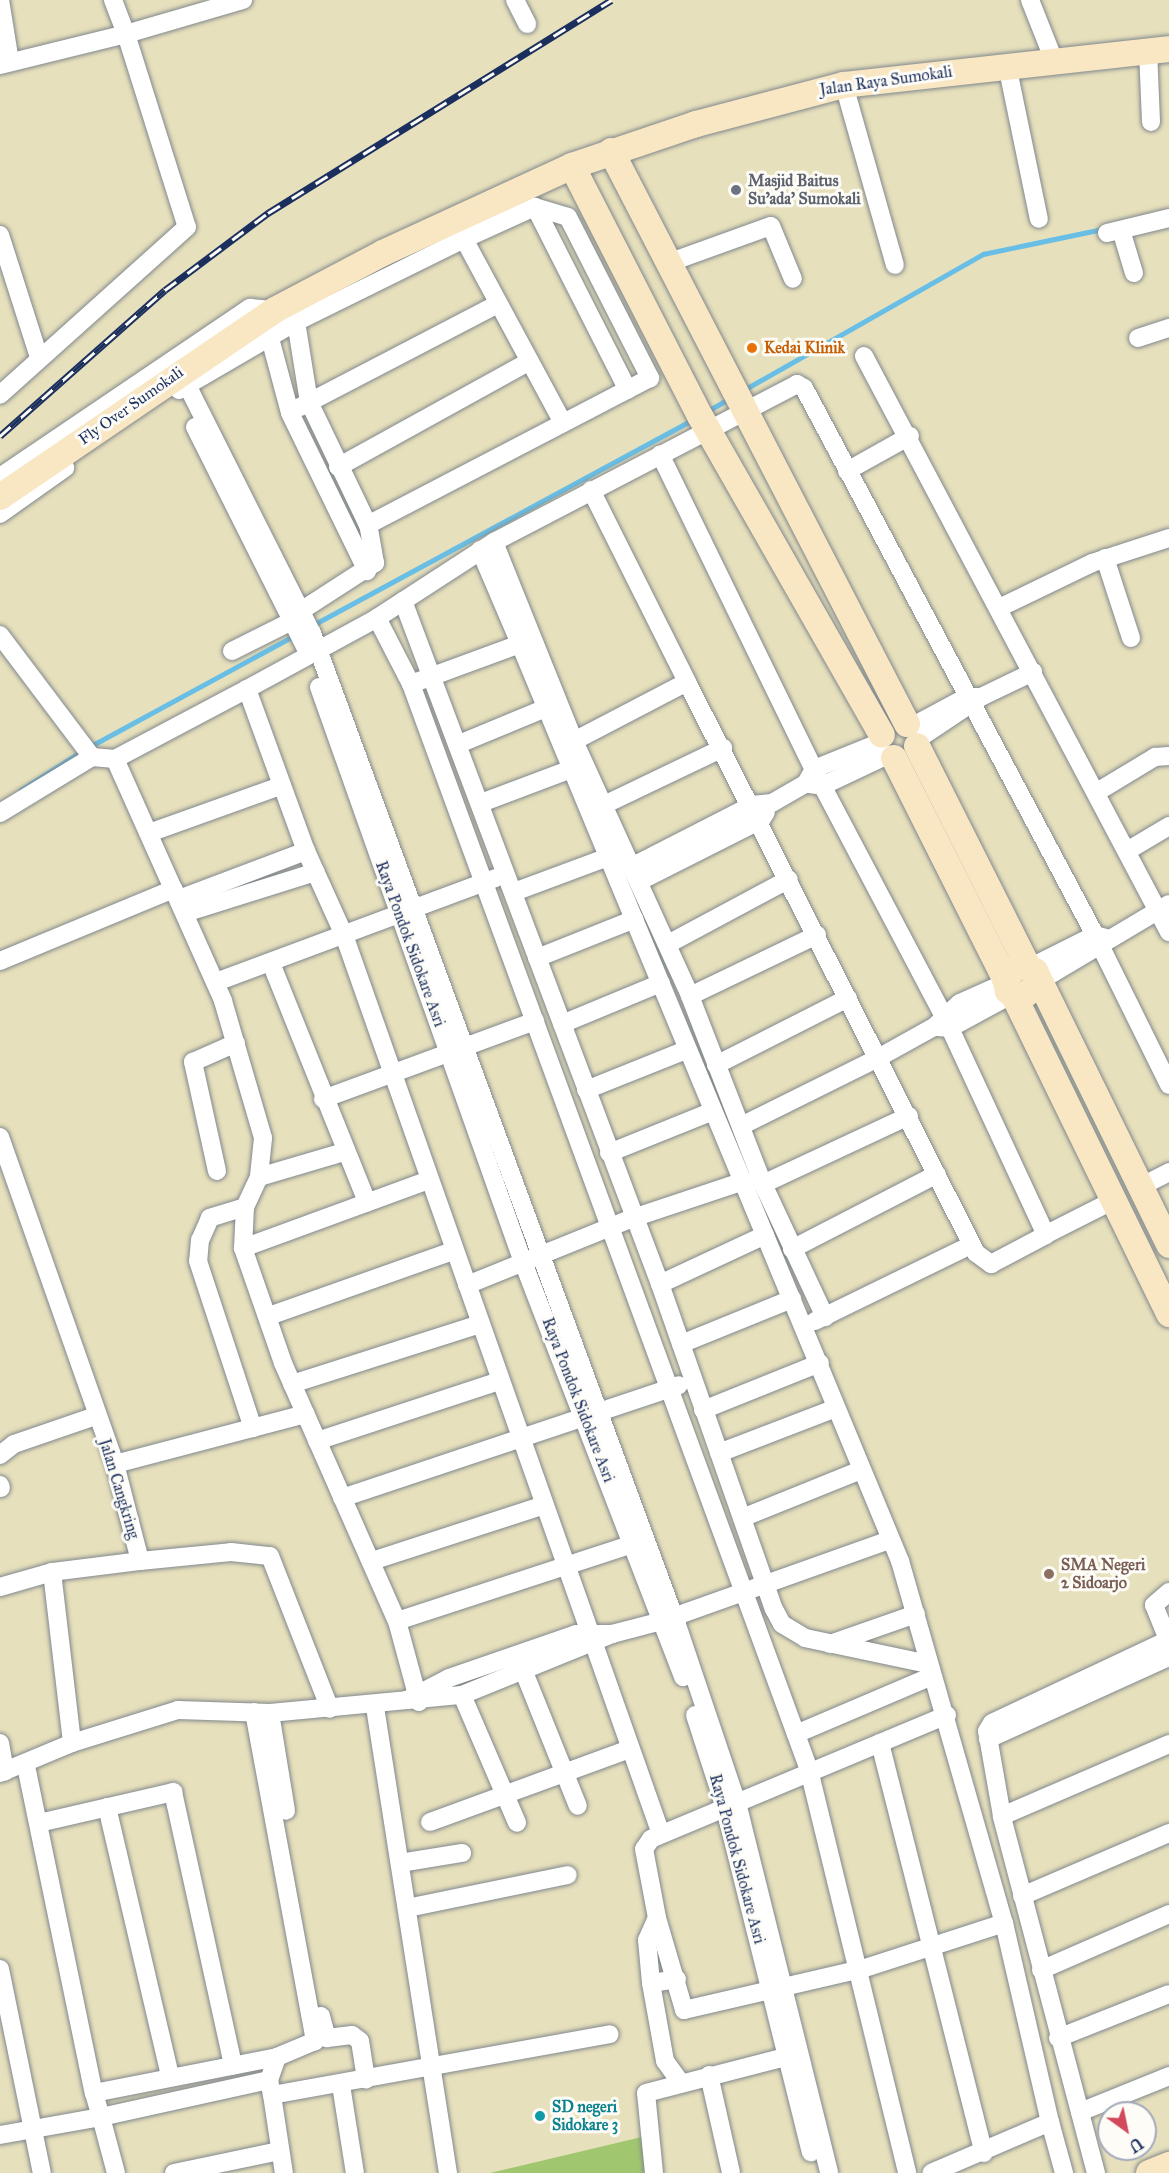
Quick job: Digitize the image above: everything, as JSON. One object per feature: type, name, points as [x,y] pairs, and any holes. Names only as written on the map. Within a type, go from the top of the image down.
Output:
[{"type":"main road","name":"Jalan Raya Sumokali","points":[[521,205],[572,166],[611,151],[844,85],[1053,58],[1158,50]]},
{"type":"main road","points":[[611,151],[913,734],[1169,1245]]},
{"type":"main road","points":[[572,166],[699,415],[886,748],[1009,988],[1169,1314]]},
{"type":"main road","name":"Fly Over Sumokali","points":[[0,497],[272,322],[521,205]]},
{"type":"main road","points":[[886,748],[892,724],[913,734]]},
{"type":"main road","points":[[886,748],[908,757],[913,734]]},
{"type":"main road","points":[[1009,988],[1028,996],[1034,975]]},
{"type":"main road","points":[[1149,2173],[1169,2165]]},
{"type":"street","points":[[0,0],[5,63],[126,34],[243,0]]},
{"type":"street","points":[[1,391],[186,229],[126,34],[113,0]]},
{"type":"street","points":[[515,0],[527,24]]},
{"type":"street","points":[[1030,0],[1053,58]]},
{"type":"street","points":[[1151,122],[1158,50]]},
{"type":"street","points":[[1006,65],[1039,219]]},
{"type":"street","points":[[844,85],[895,265]]},
{"type":"street","points":[[0,514],[182,388],[272,322],[464,239],[521,205]]},
{"type":"street","points":[[368,525],[650,378],[646,362],[574,224],[521,205]]},
{"type":"street","points":[[521,205],[628,390]]},
{"type":"street","points":[[1134,273],[1114,231],[1169,218]]},
{"type":"street","points":[[669,263],[771,226],[793,279]]},
{"type":"street","points":[[0,235],[39,357]]},
{"type":"street","points":[[464,239],[563,423]]},
{"type":"street","points":[[290,413],[498,304]]},
{"type":"street","points":[[0,477],[250,308],[272,322],[338,466],[368,525],[375,563],[302,630],[246,689],[115,759],[90,755],[0,813]]},
{"type":"street","points":[[272,322],[290,413],[367,571]]},
{"type":"street","points":[[1137,338],[1169,328]]},
{"type":"street","points":[[864,356],[910,436],[1001,607],[1127,851],[1163,907],[1169,932]]},
{"type":"street","points":[[338,466],[530,361]]},
{"type":"street","points":[[232,651],[302,630],[377,618],[487,546],[660,454],[699,415],[738,393],[793,384],[803,386],[847,471],[974,700],[1100,940],[1169,1085]]},
{"type":"street","name":"Raya Pondok Sidokare Asri","points":[[182,388],[302,630],[409,912],[458,1050],[523,1262],[592,1414],[633,1544],[671,1621],[731,1806],[778,1991],[816,2173]]},
{"type":"street","points":[[847,471],[910,436]]},
{"type":"street","points":[[660,454],[814,780],[942,1023],[1047,1234]]},
{"type":"street","points":[[591,490],[687,682],[756,812],[981,1261],[992,1264],[1113,1200]]},
{"type":"street","points":[[1001,607],[1105,558],[1169,538]]},
{"type":"street","points":[[487,546],[520,644],[687,1050],[792,1299],[806,1326],[836,1408],[890,1540],[916,1614],[930,1670],[947,1715],[1004,1923],[1064,2173]]},
{"type":"street","points":[[487,546],[668,944],[763,1184],[825,1317]]},
{"type":"street","points":[[1105,558],[1131,638]]},
{"type":"street","points":[[404,601],[434,675],[633,1218],[660,1284],[718,1453],[782,1624],[828,1644],[930,1670]]},
{"type":"street","points":[[377,618],[411,684],[809,1770],[862,1969],[907,2173]]},
{"type":"street","points":[[1,640],[78,736],[90,755]]},
{"type":"street","points":[[411,684],[520,644]]},
{"type":"street","points":[[913,734],[974,700],[1033,672]]},
{"type":"street","points":[[574,741],[687,682]]},
{"type":"street","points":[[246,689],[280,786],[344,935],[520,1442],[568,1568],[591,1640],[661,1834]]},
{"type":"street","points":[[459,744],[546,708]]},
{"type":"street","points":[[606,804],[723,748]]},
{"type":"street","points":[[636,873],[814,780],[886,748]]},
{"type":"street","points":[[1096,792],[1155,757],[1169,756]]},
{"type":"street","points":[[115,759],[216,982],[236,1043],[263,1137],[259,1177],[245,1207],[243,1248],[292,1384],[397,1621],[413,1699]]},
{"type":"street","points":[[481,803],[571,769]]},
{"type":"street","points":[[149,833],[280,786]]},
{"type":"street","points":[[1127,851],[1169,826]]},
{"type":"street","points":[[0,961],[179,900],[306,851]]},
{"type":"street","points":[[514,892],[608,857]]},
{"type":"street","points":[[179,900],[243,895],[316,872]]},
{"type":"street","points":[[216,982],[506,874]]},
{"type":"street","points":[[238,877],[243,895]]},
{"type":"street","points":[[668,944],[789,879]]},
{"type":"street","points":[[1034,975],[1163,907]]},
{"type":"street","points":[[537,958],[635,919]]},
{"type":"street","points":[[690,996],[817,935]]},
{"type":"street","points":[[271,963],[344,1152],[367,1202]]},
{"type":"street","points":[[562,1024],[660,983]]},
{"type":"street","points":[[741,1126],[878,1058],[1009,988]]},
{"type":"street","points":[[716,1065],[848,998]]},
{"type":"street","points":[[324,1099],[392,1072],[535,1022]]},
{"type":"street","points":[[217,1171],[194,1062],[236,1043]]},
{"type":"street","points":[[458,1050],[541,1255],[592,1414],[671,1621]]},
{"type":"street","points":[[586,1090],[687,1050]]},
{"type":"street","points":[[609,1153],[713,1111]]},
{"type":"street","points":[[763,1184],[909,1116]]},
{"type":"street","name":"Jalan Cangkring","points":[[0,1137],[114,1464],[140,1561],[231,1552],[270,1556],[330,1709]]},
{"type":"street","points":[[259,1177],[344,1152]]},
{"type":"street","points":[[1140,1187],[1169,1172]]},
{"type":"street","points":[[792,1249],[937,1174]]},
{"type":"street","points":[[243,1248],[429,1180]]},
{"type":"street","points":[[467,1285],[633,1218],[744,1181]]},
{"type":"street","points":[[245,1207],[210,1218],[200,1240],[198,1261],[253,1428]]},
{"type":"street","points":[[660,1284],[765,1234]]},
{"type":"street","points":[[806,1326],[971,1245]]},
{"type":"street","points":[[269,1316],[453,1251]]},
{"type":"street","points":[[681,1344],[792,1299]]},
{"type":"street","points":[[292,1384],[480,1324]]},
{"type":"street","points":[[703,1410],[820,1363]]},
{"type":"street","points":[[317,1441],[499,1381]]},
{"type":"street","points":[[342,1498],[520,1442],[592,1414],[693,1381]]},
{"type":"street","points":[[718,1453],[836,1408]]},
{"type":"street","points":[[114,1464],[306,1414]]},
{"type":"street","points":[[0,1455],[14,1444],[96,1416]]},
{"type":"street","points":[[742,1518],[861,1470]]},
{"type":"street","points":[[372,1561],[544,1505]]},
{"type":"street","points":[[0,1743],[2,1772],[26,1766],[72,1743],[178,1710],[262,1712],[375,1707],[413,1699],[462,1695],[524,1672],[591,1640],[671,1621],[890,1540]]},
{"type":"street","points":[[397,1621],[568,1568],[633,1544]]},
{"type":"street","points":[[0,1587],[52,1572],[140,1561]]},
{"type":"street","points":[[52,1572],[72,1743]]},
{"type":"street","points":[[1096,2173],[1058,2038],[1002,1816],[988,1739],[1169,1641],[1154,1605],[1169,1592]]},
{"type":"street","points":[[828,1644],[916,1614]]},
{"type":"street","points":[[413,1699],[576,1635],[591,1640]]},
{"type":"street","points":[[1063,1697],[1169,1657]]},
{"type":"street","points":[[796,1734],[930,1670]]},
{"type":"street","points":[[524,1672],[566,1771],[578,1806]]},
{"type":"street","points":[[462,1695],[517,1823]]},
{"type":"street","points":[[375,1707],[448,2173]]},
{"type":"street","points":[[262,1712],[321,2039]]},
{"type":"street","points":[[684,2010],[677,1979],[657,1918],[644,1849],[661,1834],[731,1806],[809,1770],[947,1715]]},
{"type":"street","points":[[880,1743],[984,2153]]},
{"type":"street","points":[[1002,1816],[1169,1744]]},
{"type":"street","points":[[430,1822],[505,1797],[566,1771],[630,1749]]},
{"type":"street","points":[[26,1766],[94,2093],[116,2173]]},
{"type":"street","points":[[39,1822],[175,1795],[233,2066]]},
{"type":"street","points":[[107,1807],[170,2076]]},
{"type":"street","points":[[1022,1896],[1169,1833]]},
{"type":"street","points":[[400,1863],[462,1853]]},
{"type":"street","points":[[407,1908],[568,1875]]},
{"type":"street","points":[[1041,1970],[1169,1914]]},
{"type":"street","points":[[657,1918],[647,1940],[651,1983],[667,2069],[681,2083]]},
{"type":"street","points":[[656,2017],[778,1991],[862,1969],[1004,1923]]},
{"type":"street","points":[[0,1969],[42,2173]]},
{"type":"street","points":[[651,1983],[677,1979]]},
{"type":"street","points":[[1058,2038],[1169,1994]]},
{"type":"street","points":[[0,2135],[271,2088],[341,2085],[430,2066],[610,2034]]},
{"type":"street","points":[[94,2093],[170,2076],[277,2057],[321,2039],[357,2037],[366,2080]]},
{"type":"street","points":[[654,2173],[642,2097],[709,2075],[792,2055]]},
{"type":"street","name":"Raya Pondok Sidokare Asri","points":[[792,2055],[829,2173]]},
{"type":"street","points":[[277,2057],[271,2088],[284,2173]]},
{"type":"street","points":[[709,2075],[731,2173]]},
{"type":"street","points":[[1080,2112],[1169,2076]]},
{"type":"street","points":[[341,2085],[355,2173]]},
{"type":"street","points":[[941,2171],[1050,2122]]},
{"type":"street","points":[[174,2173],[279,2151]]},
{"type":"green space","points":[[646,2136],[650,2173],[490,2173]]},
{"type":"waterway","points":[[742,391],[983,254],[1103,229]]},
{"type":"waterway","points":[[706,412],[730,398]]},
{"type":"waterway","points":[[313,625],[694,419]]},
{"type":"waterway","points":[[89,747],[295,635]]},
{"type":"waterway","points":[[21,790],[82,751]]},
{"type":"railway","points":[[0,436],[165,290],[268,213],[611,0]]},
{"type":"place","name":"Masjid Baitus Su'ada' Sumokali","points":[[736,190]]},
{"type":"place","name":"Kedai Klinik","points":[[752,348]]},
{"type":"place","name":"SMA Negeri 2 Sidoarjo","points":[[1049,1574]]},
{"type":"place","name":"SD negeri Sidokare 3","points":[[540,2116]]}]
